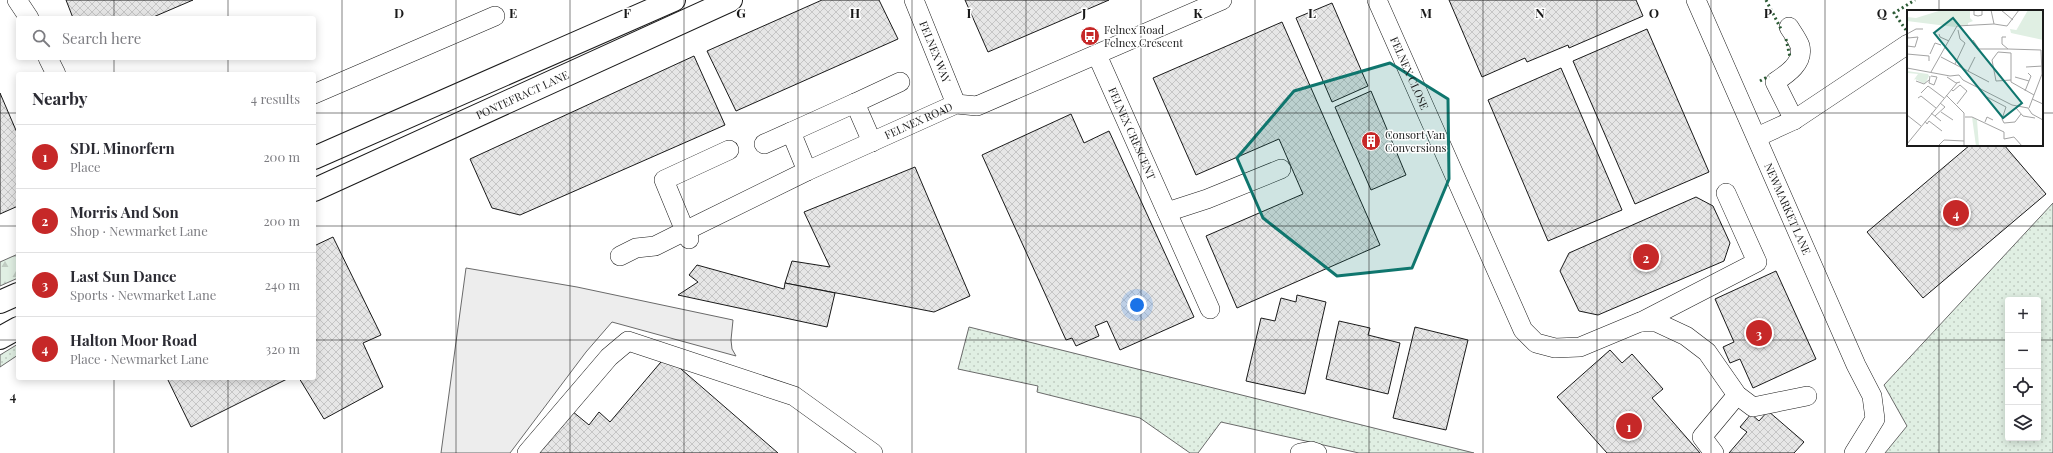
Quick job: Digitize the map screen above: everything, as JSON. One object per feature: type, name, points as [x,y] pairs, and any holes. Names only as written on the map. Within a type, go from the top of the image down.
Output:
[{"type":"highway","points":[[316,157],[674,0]]},
{"type":"highway","name":"PONTEFRACT LANE","points":[[316,189],[731,0]]},
{"type":"highway","points":[[0,302],[16,295]]},
{"type":"highway","points":[[0,338],[16,329]]},
{"type":"street","points":[[17,0],[28,16]]},
{"type":"street","name":"FELNEX WAY","points":[[914,0],[956,104]]},
{"type":"street","name":"FELNEX ROAD","points":[[620,256],[636,248],[655,246],[687,235],[807,171],[956,104],[978,106],[1222,0]]},
{"type":"street","name":"FELNEX CLOSE","points":[[1377,0],[1523,330],[1536,343],[1555,348],[1580,347],[1640,322],[1757,262],[1726,193]]},
{"type":"street","name":"NEWMARKET LANE","points":[[1696,0],[1856,365],[1872,396],[1875,419],[1854,453]]},
{"type":"street","points":[[316,93],[495,16]]},
{"type":"street","points":[[1789,27],[1800,45],[1800,56],[1786,74],[1775,82],[1794,120]]},
{"type":"street","points":[[1757,137],[1794,120],[1907,45]]},
{"type":"street","name":"FELNEX CRESCENT","points":[[1097,54],[1210,309]]},
{"type":"street","points":[[49,60],[55,72]]},
{"type":"street","points":[[764,144],[900,82]]},
{"type":"street","points":[[855,103],[872,142]]},
{"type":"street","points":[[791,132],[807,171]]},
{"type":"street","points":[[687,235],[664,180],[729,150]]},
{"type":"street","points":[[1167,212],[1199,202],[1281,169]]},
{"type":"street","points":[[1640,322],[1656,322],[1686,336],[1707,352],[1737,395],[1753,407],[1807,396]]},
{"type":"street","points":[[527,453],[609,358],[628,341],[794,396],[873,453]]},
{"type":"street","points":[[1714,453],[1702,436],[1737,395]]},
{"type":"street","points":[[1300,453],[1311,451],[1317,453]]},
{"type":"highlighted area","points":[[1390,63],[1448,99],[1449,179],[1412,268],[1337,276],[1263,218],[1237,158],[1294,91]]},
{"type":"green space","points":[[2053,203],[2053,453],[1885,453],[1907,426],[1884,385]]},
{"type":"green space","points":[[16,255],[16,279],[0,286],[0,262]]},
{"type":"green space","points":[[969,327],[1474,453],[1359,453],[1221,422],[1198,453],[1190,453],[1140,418],[1037,392],[1038,386],[958,369]]},
{"type":"green space","points":[[16,345],[16,356],[0,367],[0,355]]},
{"type":"shaded area","points":[[466,268],[577,287],[733,320],[731,340],[732,349],[736,356],[612,322],[586,352],[510,453],[441,453]]},
{"type":"building","points":[[66,0],[193,0],[156,16],[72,16]]},
{"type":"building","points":[[822,0],[879,0],[898,39],[736,111],[707,51]]},
{"type":"building","points":[[965,0],[1109,0],[988,52]]},
{"type":"building","points":[[1449,0],[1636,0],[1643,16],[1569,48],[1568,45],[1527,62],[1525,58],[1482,77]]},
{"type":"building","points":[[1332,3],[1368,86],[1332,102],[1296,18]]},
{"type":"building","points":[[1282,22],[1380,245],[1237,308],[1206,236],[1303,194],[1279,139],[1196,175],[1153,78]]},
{"type":"building","points":[[1647,29],[1709,172],[1635,204],[1573,61]]},
{"type":"building","points":[[694,56],[725,125],[520,215],[492,208],[470,159]]},
{"type":"building","points":[[1561,68],[1622,210],[1548,241],[1488,100]]},
{"type":"building","name":"Consort Van Conversions","points":[[1371,91],[1406,175],[1371,190],[1335,107]]},
{"type":"building","points":[[0,93],[16,130],[16,207],[0,214]]},
{"type":"building","points":[[1071,114],[1084,143],[1109,131],[1194,317],[1120,350],[1107,321],[1095,326],[1099,336],[1076,346],[1072,338],[1066,340],[982,155]]},
{"type":"building","points":[[1969,146],[2005,146],[2046,194],[1923,298],[1867,232]]},
{"type":"building","points":[[915,167],[970,296],[934,312],[785,283],[792,261],[830,267],[804,212]]},
{"type":"building","points":[[1696,197],[1713,206],[1730,243],[1724,261],[1598,315],[1579,311],[1560,271],[1569,253]]},
{"type":"building","points":[[333,237],[381,335],[363,343],[383,387],[324,419],[300,380],[316,380],[316,245]]},
{"type":"building","points":[[697,265],[784,289],[785,283],[835,293],[827,327],[678,295],[698,282],[689,275]]},
{"type":"building","points":[[1776,271],[1816,359],[1753,388],[1740,359],[1730,363],[1723,347],[1734,342],[1715,299]]},
{"type":"building","points":[[1297,295],[1326,302],[1305,394],[1246,381],[1261,318],[1275,321],[1281,298],[1296,302]]},
{"type":"building","points":[[1339,321],[1370,328],[1368,335],[1400,343],[1388,394],[1326,379]]},
{"type":"building","points":[[1415,327],[1468,340],[1446,430],[1393,418]]},
{"type":"building","points":[[1610,350],[1622,363],[1632,354],[1663,389],[1652,398],[1700,453],[1607,453],[1557,397]]},
{"type":"building","points":[[666,356],[778,453],[536,453],[572,411],[589,425],[599,412],[610,422]]},
{"type":"building","points":[[168,380],[285,380],[191,427]]},
{"type":"building","points":[[1768,411],[1804,442],[1794,453],[1729,453],[1747,432],[1740,427],[1751,414],[1759,421]]},
{"type":"hedge","points":[[1766,0],[1781,29]]},
{"type":"hedge","points":[[1906,30],[1894,13],[1915,0]]},
{"type":"hedge","points":[[1786,39],[1790,57]]},
{"type":"hedge","points":[[1760,81],[1769,76]]},
{"type":"place","name":"Felnex Road Felnex Crescent","points":[[1090,36]]},
{"type":"place","name":"Consort Van Conversions","points":[[1371,141]]},
{"type":"place","name":"Halton Moor Road","points":[[1956,213]]},
{"type":"place","name":"Morris And Son","points":[[1646,257]]},
{"type":"place","name":"Last Sun Dance","points":[[1759,333]]},
{"type":"place","name":"SDL Minorfern","points":[[1629,426]]}]
